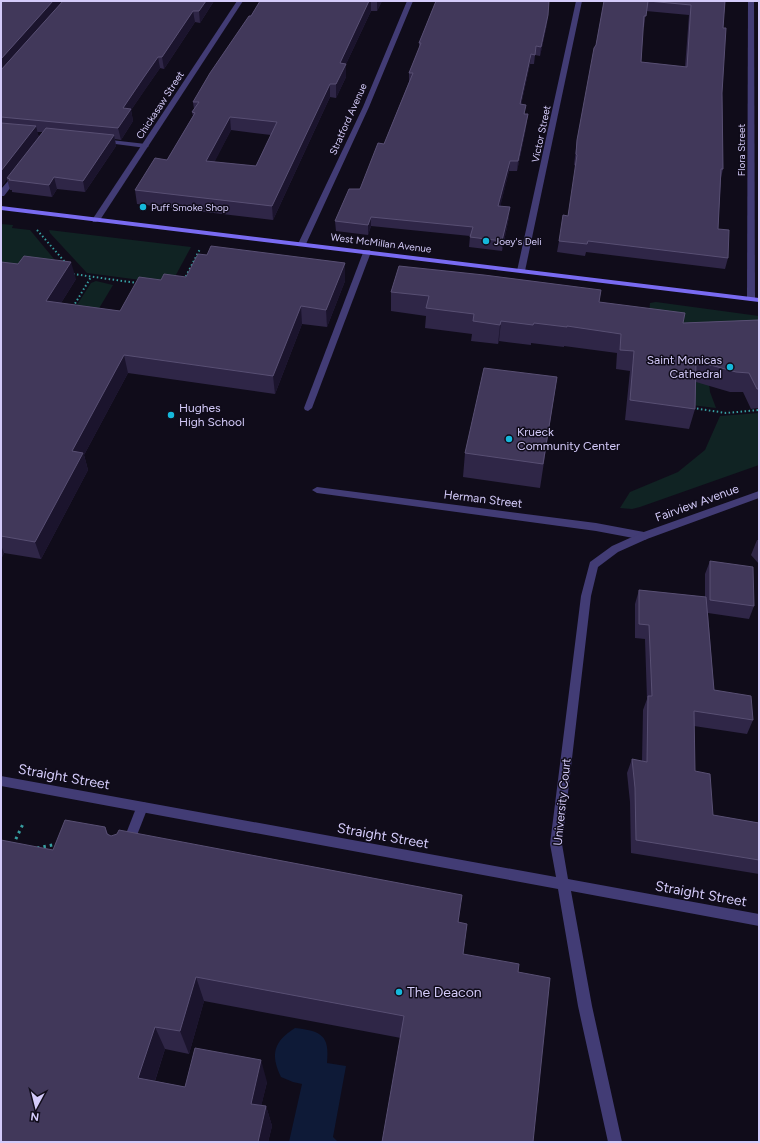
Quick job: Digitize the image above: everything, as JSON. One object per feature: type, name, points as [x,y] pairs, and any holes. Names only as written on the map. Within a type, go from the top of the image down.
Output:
[{"type":"main road","name":"West McMillan Avenue","points":[[1,208],[755,299]]},
{"type":"street","name":"Chickasaw Street","points":[[96,220],[240,1]]},
{"type":"street","name":"Stratford Avenue","points":[[302,244],[366,107],[410,1]]},
{"type":"street","name":"Victor Street","points":[[522,271],[579,1]]},
{"type":"street","points":[[751,4],[759,7]]},
{"type":"street","name":"Flora Street","points":[[751,4],[751,175],[755,299]]},
{"type":"street","points":[[751,84],[759,85]]},
{"type":"street","points":[[92,140],[146,146]]},
{"type":"street","points":[[1,194],[24,165]]},
{"type":"street","points":[[751,175],[759,176]]},
{"type":"street","points":[[308,408],[367,252]]},
{"type":"street","name":"Herman Street","points":[[317,490],[596,527],[644,536]]},
{"type":"street","name":"Fairview Avenue","points":[[644,536],[759,494]]},
{"type":"street","name":"University Court","points":[[615,1142],[586,1006],[556,844],[586,596],[594,565],[615,549],[644,536]]},
{"type":"street","name":"Straight Street","points":[[1,781],[759,920]]},
{"type":"street","points":[[123,857],[142,807]]},
{"type":"path","points":[[34,226],[67,264]]},
{"type":"path","points":[[183,282],[202,246]]},
{"type":"path","points":[[72,270],[76,275]]},
{"type":"path","points":[[69,274],[143,284]]},
{"type":"path","points":[[72,308],[92,277]]},
{"type":"path","points":[[688,407],[726,413],[759,410]]},
{"type":"path","points":[[12,847],[23,824]]},
{"type":"path","points":[[31,849],[60,843]]},
{"type":"green space","points":[[1,224],[13,225],[12,228],[30,230],[59,265],[49,268],[1,262]]},
{"type":"green space","points":[[49,230],[191,247],[171,284],[87,273],[50,233]]},
{"type":"green space","points":[[96,281],[113,285],[98,310],[75,308],[91,283]]},
{"type":"green space","points":[[656,302],[759,316],[759,336],[648,324],[650,303]]},
{"type":"green space","points":[[640,368],[709,383],[710,392],[716,408],[666,402]]},
{"type":"green space","points":[[759,413],[759,465],[640,507],[632,509],[620,508],[630,492],[678,472],[705,450],[720,416]]},
{"type":"water","points":[[295,1028],[311,1031],[322,1036],[327,1046],[327,1063],[346,1066],[333,1137],[338,1142],[289,1142],[302,1084],[281,1077],[275,1055],[278,1043]]},
{"type":"building","points":[[1,1],[53,1],[1,59]]},
{"type":"building","points":[[63,1],[206,1],[199,11],[193,11],[162,57],[158,57],[144,77],[123,108],[131,109],[118,128],[1,117],[1,70]]},
{"type":"building","points":[[260,1],[369,1],[340,63],[346,64],[336,84],[330,84],[272,206],[135,190],[155,158],[167,160],[195,113],[192,112],[199,102],[193,102],[210,73],[249,16],[251,16]],"holes":[[[230,117],[277,122],[256,166],[206,161]]]},
{"type":"building","points":[[436,1],[549,1],[548,15],[541,47],[536,46],[535,55],[531,54],[520,104],[526,105],[524,114],[528,114],[518,161],[510,161],[498,206],[510,207],[502,241],[470,237],[473,227],[371,217],[368,225],[335,221],[349,189],[360,189],[378,143],[384,144],[413,73],[409,73]]},
{"type":"building","points":[[604,1],[648,1],[725,1],[723,28],[726,28],[722,93],[723,169],[721,169],[718,229],[729,230],[728,258],[588,241],[587,244],[559,241],[563,215],[568,216],[577,155],[577,140],[594,48],[596,45]],"holes":[[[648,1],[691,5],[687,67],[641,62],[644,16],[646,16]]]},
{"type":"building","points":[[1,123],[36,126],[1,171]]},
{"type":"building","points":[[46,128],[114,135],[83,181],[54,177],[49,185],[9,180],[10,179],[7,178]]},
{"type":"building","name":"Hughes High School","points":[[211,246],[345,263],[326,310],[301,306],[273,376],[124,355],[72,451],[83,453],[35,542],[1,536],[1,262],[18,264],[24,256],[71,262],[46,301],[120,311],[139,277],[161,280],[164,274],[186,277],[198,254],[207,255]]},
{"type":"building","points":[[399,266],[601,290],[599,302],[685,313],[683,323],[759,320],[759,389],[757,389],[749,373],[736,372],[696,361],[695,409],[630,400],[634,351],[620,350],[621,334],[534,323],[533,325],[501,321],[500,325],[473,321],[474,314],[426,308],[429,296],[391,292]]},
{"type":"building","name":"Krueck Community Center","points":[[484,368],[557,377],[543,464],[465,453]]},
{"type":"building","points":[[710,561],[753,567],[754,606],[710,600]]},
{"type":"building","points":[[639,590],[706,597],[714,690],[751,696],[753,720],[694,711],[695,771],[710,774],[713,815],[759,823],[759,860],[636,840],[635,788],[632,759],[647,762],[648,696],[652,696],[649,625],[639,624]]},
{"type":"building","points":[[65,820],[105,827],[107,834],[111,836],[117,834],[119,830],[462,895],[458,922],[467,924],[463,954],[519,964],[518,972],[550,978],[533,1142],[382,1142],[404,1016],[196,977],[180,1031],[155,1027],[138,1078],[185,1087],[195,1048],[261,1060],[251,1104],[266,1106],[258,1142],[1,1142],[1,840],[53,850]]},
{"type":"place","name":"Puff Smoke Shop","points":[[143,207]]},
{"type":"place","name":"Joey's Deli","points":[[486,241]]},
{"type":"place","name":"Saint Monicas Cathedral","points":[[730,367]]},
{"type":"place","name":"Hughes High School","points":[[171,415]]},
{"type":"place","name":"Krueck Community Center","points":[[509,439]]},
{"type":"place","name":"The Deacon","points":[[399,992]]}]
